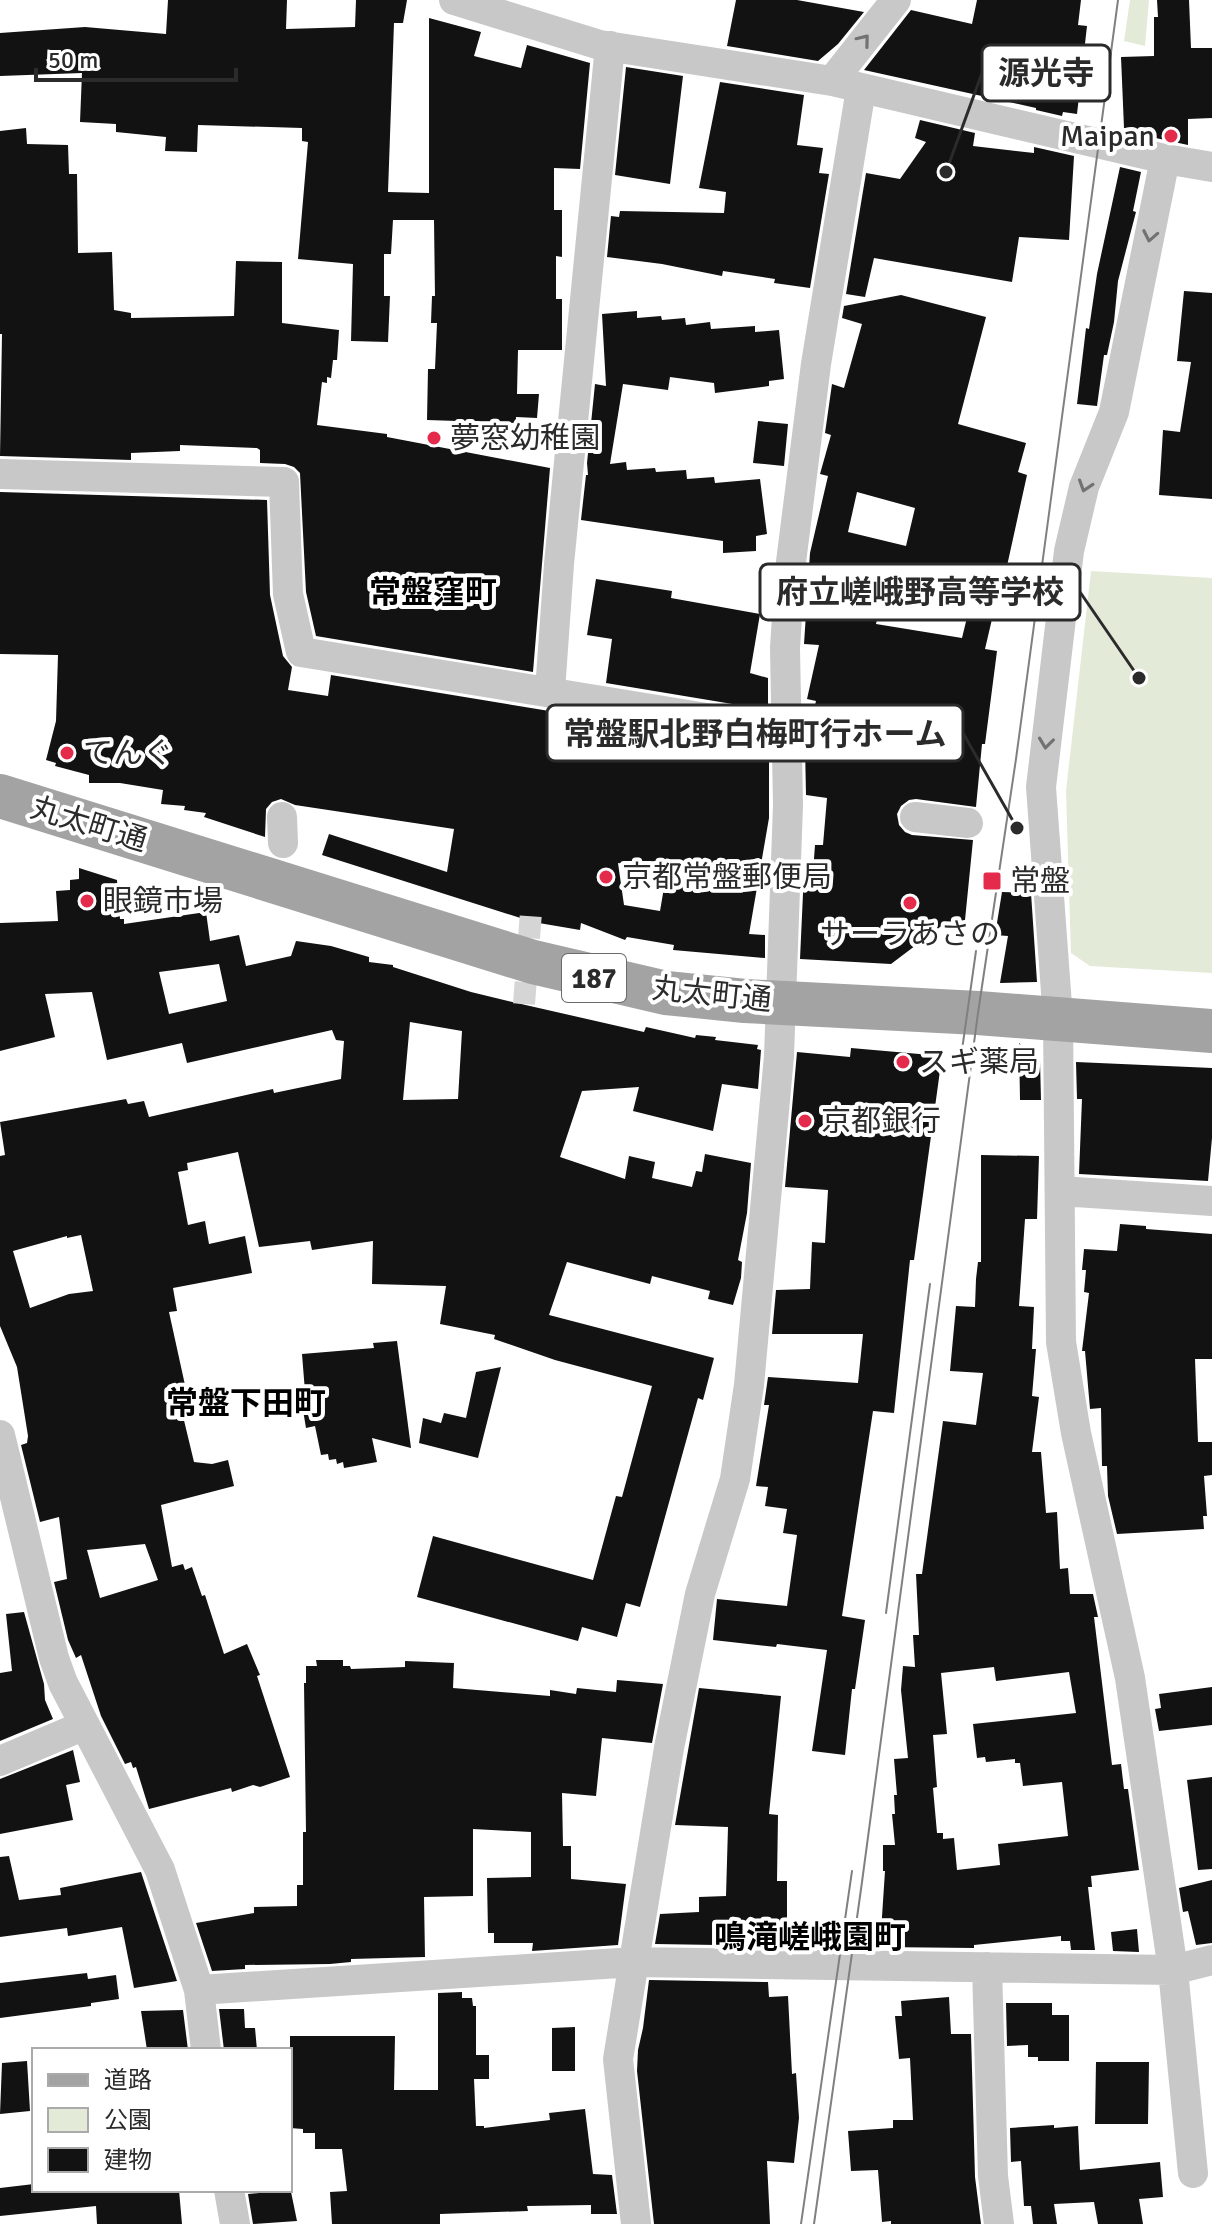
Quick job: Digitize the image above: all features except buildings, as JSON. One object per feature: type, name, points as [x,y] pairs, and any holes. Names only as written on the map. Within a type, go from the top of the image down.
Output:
[{"type":"main road","name":"丸太町通","points":[[0,796],[533,962],[666,993],[745,1001],[1212,1031]]},
{"type":"street","points":[[454,0],[503,8],[610,46],[832,81],[1165,159],[1212,167]]},
{"type":"street","points":[[832,81],[896,0]]},
{"type":"street","points":[[550,691],[559,564],[610,46]]},
{"type":"street","points":[[636,2224],[618,2059],[669,1748],[700,1594],[735,1479],[749,1385],[779,1056],[788,805],[785,648],[790,570],[816,364],[861,89]]},
{"type":"street","points":[[1165,159],[1114,412],[1084,487],[1069,551],[1041,787],[1058,1019],[1061,1342],[1076,1433],[1130,1678],[1173,1970],[1193,2173]]},
{"type":"street","points":[[0,474],[284,482],[288,594],[301,652],[786,731]]},
{"type":"street","points":[[915,817],[968,823]]},
{"type":"street","points":[[1060,1191],[1212,1201]]},
{"type":"street","points":[[0,1435],[54,1658],[63,1683],[160,1870],[199,1990],[206,2048]]},
{"type":"street","points":[[0,1761],[85,1725]]},
{"type":"street","points":[[199,1990],[635,1962],[1173,1970],[1212,1960]]},
{"type":"street","points":[[987,1967],[993,2176],[999,2224]]},
{"type":"street","points":[[229,2192],[235,2224]]},
{"type":"green space","points":[[1130,0],[1149,0],[1145,46],[1124,41]]},
{"type":"green space","points":[[1091,571],[1212,578],[1212,973],[1090,966],[1071,953],[1066,791]]},
{"type":"tunnel","points":[[524,1004],[531,912]]},
{"type":"tram line","points":[[814,2224],[1118,0]]},
{"type":"tram line","points":[[962,1050],[976,951]]},
{"type":"tram line","points":[[886,1613],[930,1284]]},
{"type":"tram line","points":[[801,2224],[852,1871]]},
{"type":"place","name":"Maipan","points":[[1171,136]]},
{"type":"place","name":"源光寺","points":[[946,172]]},
{"type":"place","name":"夢窓幼稚園","points":[[434,438]]},
{"type":"place","name":"府立嵯峨野高等学校","points":[[1139,678]]},
{"type":"place","name":"てんぐ","points":[[67,753]]},
{"type":"place","name":"常盤駅北野白梅町行ホーム","points":[[1017,828]]},
{"type":"place","name":"京都常盤郵便局","points":[[606,877]]},
{"type":"place","name":"常盤","points":[[992,881]]},
{"type":"place","name":"眼鏡市場","points":[[87,901]]},
{"type":"place","name":"サーラあさの","points":[[910,903]]},
{"type":"place","name":"スギ薬局","points":[[903,1062]]},
{"type":"place","name":"京都銀行","points":[[805,1121]]},
{"type":"district","name":"常盤窪町","points":[[433,592]]},
{"type":"district","name":"常盤下田町","points":[[246,1403]]},
{"type":"district","name":"鳴滝嵯峨園町","points":[[810,1937]]}]
